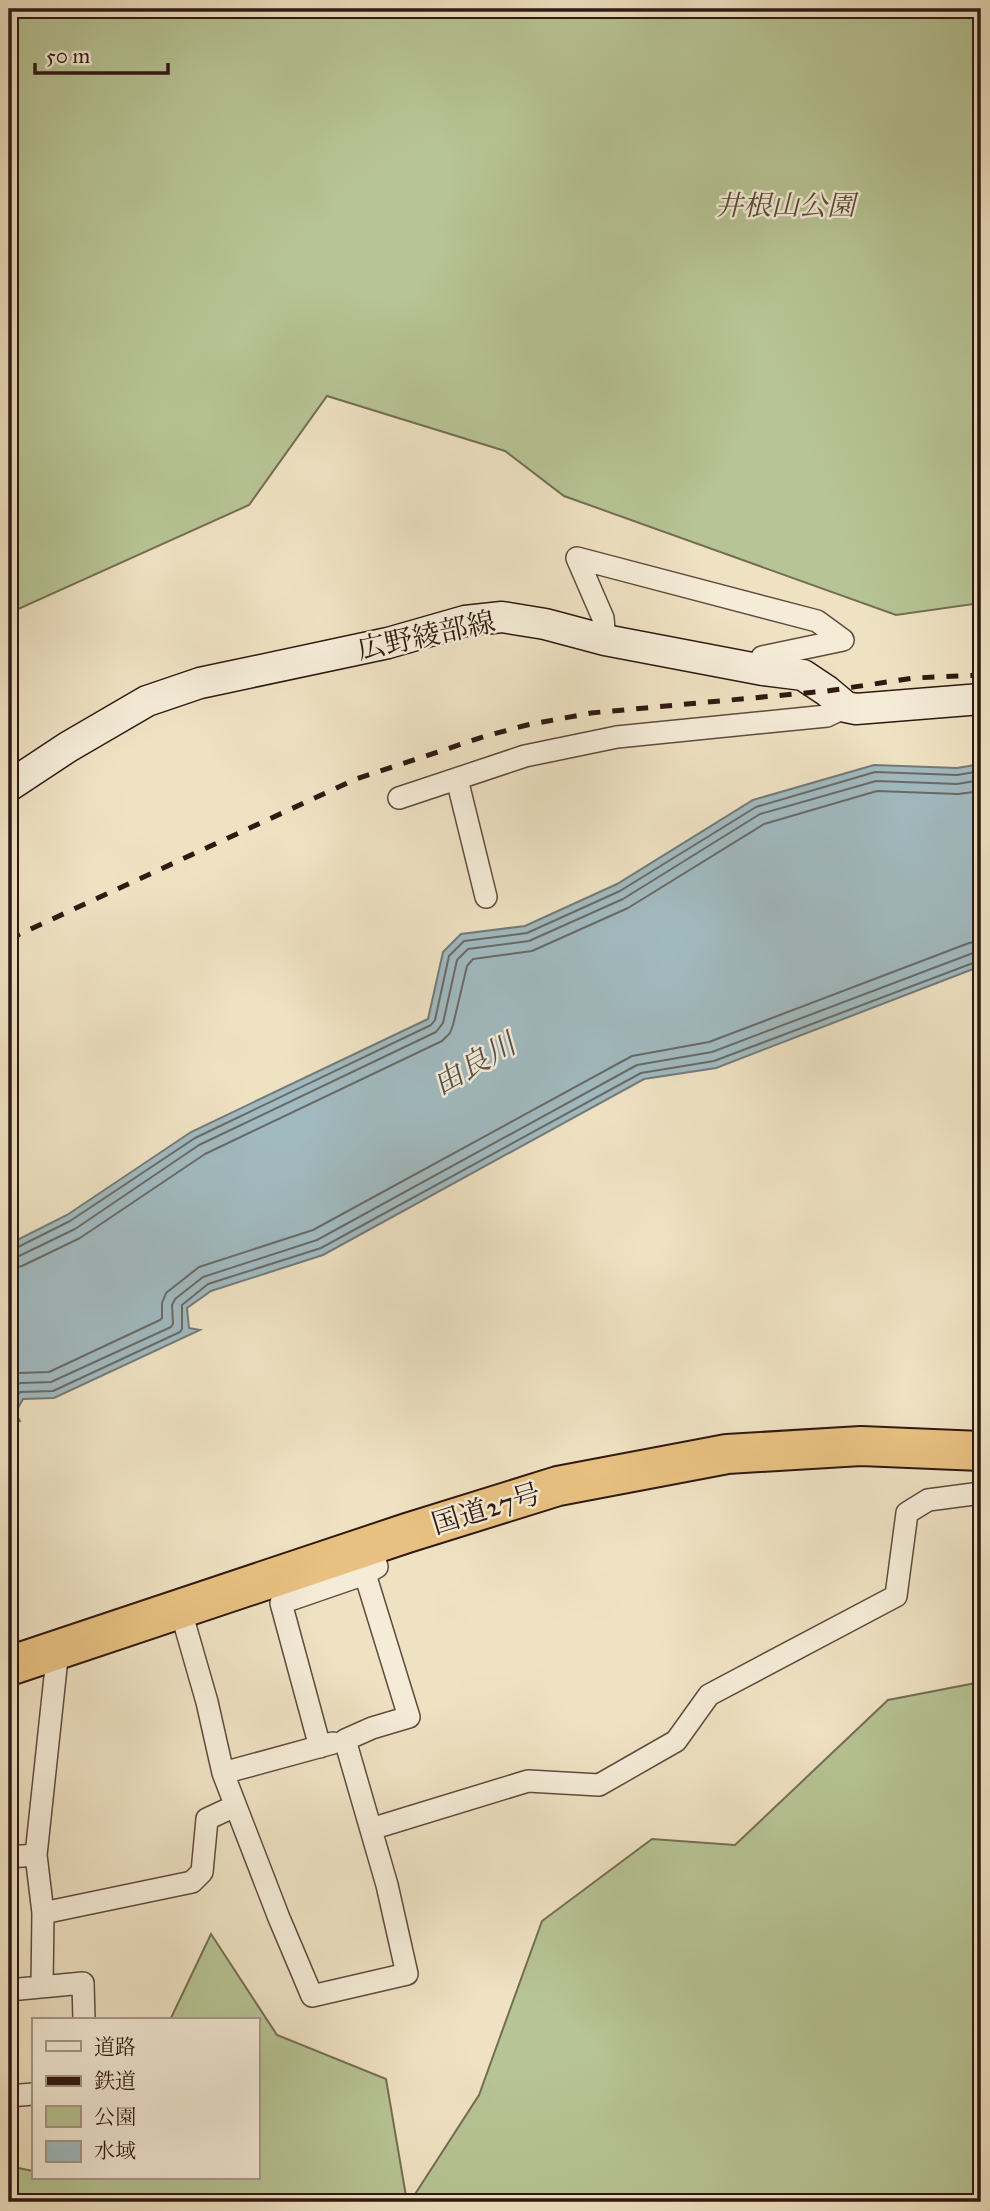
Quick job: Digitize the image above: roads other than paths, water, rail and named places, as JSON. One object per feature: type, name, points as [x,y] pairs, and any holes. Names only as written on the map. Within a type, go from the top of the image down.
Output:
[{"type":"highway","name":"国道27号","points":[[9,1666],[180,1608],[368,1560],[407,1533],[558,1486],[727,1454],[861,1446],[981,1451]]},
{"type":"main road","name":"広野綾部線","points":[[9,786],[68,747],[147,701],[200,683],[388,643],[466,621],[502,617],[545,624],[606,640],[803,675],[846,708]]},
{"type":"main road","points":[[846,708],[981,699]]},
{"type":"street","points":[[606,640],[603,618],[577,558],[817,621],[843,640],[762,657],[763,670]]},
{"type":"street","points":[[399,798],[525,756],[617,737],[827,716],[846,708]]},
{"type":"street","points":[[457,779],[486,897]]},
{"type":"street","points":[[371,1829],[528,1781],[599,1784],[676,1741],[709,1695],[896,1596],[907,1513],[928,1500],[981,1493]]},
{"type":"street","points":[[223,1773],[320,1747],[345,1740],[372,1728],[409,1717],[368,1560],[281,1603],[320,1747]]},
{"type":"street","points":[[180,1608],[207,1702],[223,1773],[312,1996],[407,1974],[387,1885],[345,1740]]},
{"type":"street","points":[[42,1986],[43,1913],[36,1855],[58,1649]]},
{"type":"street","points":[[43,1913],[192,1882],[202,1872],[207,1819],[235,1806]]},
{"type":"street","points":[[9,1857],[36,1855]]},
{"type":"street","points":[[9,1990],[83,1983],[84,2018]]},
{"type":"street","points":[[9,2096],[32,2094]]},
{"type":"water","name":"由良川","points":[[981,764],[981,966],[716,1068],[644,1079],[323,1255],[211,1291],[187,1308],[189,1328],[200,1330],[54,1398],[23,1399],[15,1413],[20,1421],[9,1426],[9,1244],[67,1215],[191,1132],[428,1019],[443,952],[461,934],[525,926],[617,884],[753,800],[874,765],[957,768]]},
{"type":"railway","points":[[9,939],[356,779],[486,736],[591,713],[827,691],[914,678],[981,675]]},
{"type":"park label","name":"井根山公園","points":[[785,205]]}]
